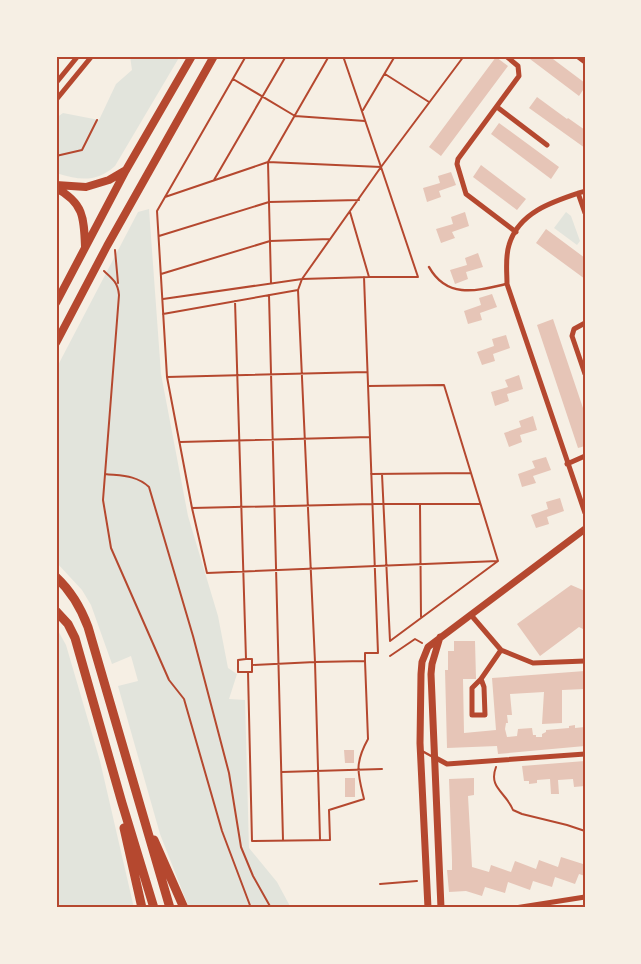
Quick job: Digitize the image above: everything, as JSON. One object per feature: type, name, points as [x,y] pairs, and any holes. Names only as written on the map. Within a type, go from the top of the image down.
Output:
[{"type":"highway","points":[[56,576],[82,610],[88,627],[170,908]]},
{"type":"highway","points":[[56,611],[68,624],[75,638],[154,908]]},
{"type":"highway","points":[[122,803],[126,840],[142,908]]},
{"type":"highway","points":[[138,803],[184,908]]},
{"type":"main road","points":[[56,303],[126,170],[192,56]]},
{"type":"main road","points":[[56,343],[121,220],[214,56]]},
{"type":"main road","points":[[56,186],[86,187],[109,180],[126,170]]},
{"type":"main road","points":[[56,186],[72,199],[81,211],[85,247]]},
{"type":"street","points":[[56,83],[78,56]]},
{"type":"street","points":[[56,100],[92,56]]},
{"type":"street","points":[[506,56],[516,64],[520,73],[518,78],[458,159],[457,167],[466,194],[516,232]]},
{"type":"street","points":[[577,56],[585,62]]},
{"type":"street","points":[[497,107],[547,145]]},
{"type":"street","points":[[585,191],[546,205],[528,217],[516,232],[509,245],[507,260],[507,284],[585,513]]},
{"type":"street","points":[[578,193],[585,213]]},
{"type":"street","points":[[585,323],[574,330],[572,336],[585,374]]},
{"type":"street","points":[[567,464],[585,456]]},
{"type":"street","points":[[428,908],[420,750],[421,674],[422,662],[428,646],[585,529]]},
{"type":"street","points":[[471,615],[501,650],[533,663],[585,661]]},
{"type":"street","points":[[440,637],[432,664],[441,908]]},
{"type":"street","points":[[481,679],[484,687],[484,715],[472,715],[472,688],[481,679],[501,650]]},
{"type":"street","points":[[434,757],[447,764],[585,754]]},
{"type":"street","points":[[515,908],[585,897]]},
{"type":"lane","points":[[429,268],[444,285],[462,290],[477,291],[507,284]]},
{"type":"lane","points":[[420,750],[434,757]]},
{"type":"path","points":[[246,56],[157,211],[167,377],[192,508],[207,573],[498,561]]},
{"type":"path","points":[[214,181],[286,56]]},
{"type":"path","points":[[271,284],[268,162],[329,56]]},
{"type":"path","points":[[162,299],[302,279],[418,277],[343,56]]},
{"type":"path","points":[[362,111],[395,56]]},
{"type":"path","points":[[320,839],[315,662],[298,290],[302,279],[381,167],[463,58],[458,56]]},
{"type":"path","points":[[385,74],[430,102]]},
{"type":"path","points":[[233,79],[295,116],[365,122]]},
{"type":"path","points":[[56,156],[82,150],[97,120]]},
{"type":"path","points":[[165,198],[268,162],[381,167]]},
{"type":"path","points":[[158,236],[269,202],[359,200]]},
{"type":"path","points":[[350,212],[369,277]]},
{"type":"path","points":[[160,274],[270,242],[330,240]]},
{"type":"path","points":[[115,249],[119,295],[103,500],[111,548],[169,680],[184,699],[222,831],[251,908]]},
{"type":"path","points":[[104,271],[118,285]]},
{"type":"path","points":[[248,672],[252,841],[330,840],[329,810],[364,799],[357,770],[362,749],[368,739],[365,653],[378,652],[364,277]]},
{"type":"path","points":[[163,314],[298,290]]},
{"type":"path","points":[[269,295],[282,840]]},
{"type":"path","points":[[235,301],[246,659]]},
{"type":"path","points":[[167,377],[367,372]]},
{"type":"path","points":[[368,386],[444,385],[498,561]]},
{"type":"path","points":[[180,442],[370,437]]},
{"type":"path","points":[[371,474],[471,473]]},
{"type":"path","points":[[104,474],[129,476],[141,480],[149,486],[193,636],[229,773],[241,847],[253,876],[271,908]]},
{"type":"path","points":[[382,474],[390,641],[498,561]]},
{"type":"path","points":[[192,508],[372,504],[481,504]]},
{"type":"path","points":[[420,504],[422,617]]},
{"type":"path","points":[[390,656],[415,639],[428,646]]},
{"type":"path","points":[[252,659],[252,665],[252,672],[238,672],[238,660],[252,659]]},
{"type":"path","points":[[252,665],[365,662]]},
{"type":"path","points":[[498,761],[493,776],[496,786],[511,803],[513,810],[585,831]]},
{"type":"path","points":[[281,772],[382,769]]},
{"type":"path","points":[[380,884],[417,881]]},
{"type":"shaded area","points":[[130,56],[180,56],[115,166],[94,178],[72,177],[56,173],[56,118],[63,113],[99,120],[116,84],[132,70]]},
{"type":"shaded area","points":[[149,209],[161,374],[188,516],[218,616],[228,668],[237,674],[229,699],[245,700],[249,848],[277,882],[291,908],[189,908],[160,834],[118,686],[138,681],[131,656],[112,664],[91,605],[82,590],[56,562],[56,369],[138,212]]},
{"type":"shaded area","points":[[566,212],[571,216],[580,241],[577,245],[554,228]]},
{"type":"shaded area","points":[[56,627],[66,645],[100,761],[134,908],[56,908]]},
{"type":"building","points":[[526,56],[549,56],[585,83],[585,92],[583,90],[579,96]]},
{"type":"building","points":[[496,57],[508,66],[441,156],[429,147]]},
{"type":"building","points":[[537,97],[585,130],[585,148],[529,108]]},
{"type":"building","points":[[499,123],[559,167],[551,179],[491,134]]},
{"type":"building","points":[[481,165],[526,199],[517,210],[473,177]]},
{"type":"building","points":[[451,172],[456,185],[439,191],[441,197],[427,202],[423,188],[440,183],[438,176]]},
{"type":"building","points":[[465,212],[469,226],[452,232],[455,238],[441,243],[436,229],[453,224],[451,217]]},
{"type":"building","points":[[546,229],[585,258],[585,279],[536,243]]},
{"type":"building","points":[[478,253],[483,267],[466,272],[468,279],[455,284],[450,270],[467,265],[465,258]]},
{"type":"building","points":[[492,294],[497,307],[480,313],[482,320],[468,324],[464,311],[481,305],[479,298]]},
{"type":"building","points":[[553,319],[585,414],[585,446],[578,448],[537,325]]},
{"type":"building","points":[[506,335],[510,348],[493,354],[495,361],[482,365],[477,352],[494,346],[492,339]]},
{"type":"building","points":[[519,375],[523,389],[507,394],[509,401],[495,406],[491,392],[508,387],[505,380]]},
{"type":"building","points":[[533,416],[537,430],[520,435],[522,442],[509,447],[504,433],[521,427],[519,421]]},
{"type":"building","points":[[546,457],[551,470],[533,476],[536,483],[522,487],[518,474],[535,468],[532,461]]},
{"type":"building","points":[[560,498],[564,511],[547,517],[549,524],[536,528],[531,515],[548,509],[546,502]]},
{"type":"building","points":[[571,585],[585,591],[585,630],[579,627],[540,656],[517,624]]},
{"type":"building","points":[[454,641],[475,641],[476,679],[463,679],[464,733],[496,730],[492,678],[585,671],[585,689],[562,690],[562,723],[542,724],[544,692],[510,694],[512,715],[507,715],[508,723],[506,723],[505,729],[507,737],[517,736],[518,729],[532,728],[533,735],[542,737],[546,730],[569,728],[569,726],[575,725],[575,728],[585,727],[585,746],[498,754],[497,746],[447,748],[445,670],[448,670],[448,651],[454,651]]},
{"type":"building","points":[[344,750],[354,750],[354,763],[345,763]]},
{"type":"building","points":[[585,761],[585,786],[574,787],[573,779],[558,780],[559,794],[551,794],[550,779],[537,780],[537,783],[529,784],[529,781],[524,781],[522,766]]},
{"type":"building","points":[[345,778],[355,778],[355,797],[345,797]]},
{"type":"building","points":[[474,778],[474,795],[468,796],[472,867],[489,872],[491,865],[511,872],[515,861],[536,869],[539,860],[558,867],[561,857],[583,864],[584,858],[585,876],[579,874],[575,884],[555,877],[552,887],[533,881],[530,890],[508,882],[505,893],[485,887],[482,896],[466,891],[449,892],[447,870],[452,870],[452,860],[449,779]]}]
